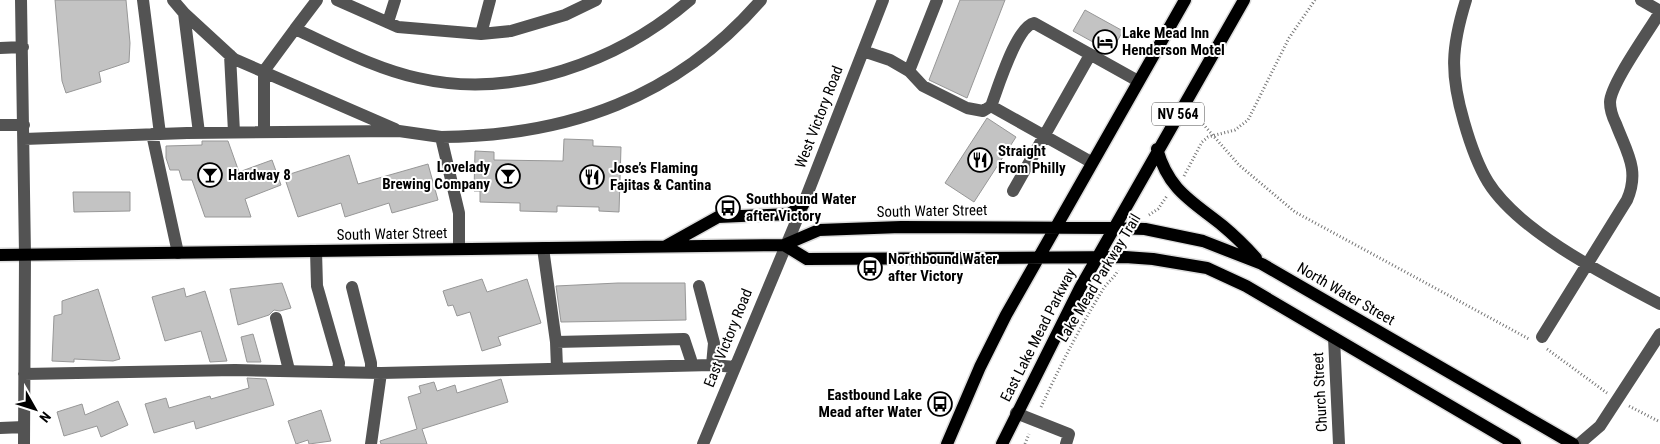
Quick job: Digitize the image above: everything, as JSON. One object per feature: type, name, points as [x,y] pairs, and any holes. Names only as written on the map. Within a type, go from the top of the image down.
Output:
[{"type":"main road","points":[[947,444],[980,367],[1037,258],[1185,0]]},
{"type":"main road","name":"NV 564","points":[[1112,228],[1244,0]]},
{"type":"main road","points":[[1157,150],[1163,169],[1174,187],[1198,209],[1237,238],[1262,264]]},
{"type":"main road","points":[[665,247],[718,216],[789,214],[802,205]]},
{"type":"main road","name":"South Water Street","points":[[0,255],[784,245],[819,230],[901,227],[1084,228]]},
{"type":"main road","name":"North Water Street","points":[[1084,228],[1141,230],[1203,241],[1262,264],[1573,444]]},
{"type":"main road","name":"East Lake Mead Parkway","points":[[1002,444],[1016,413],[1112,228]]},
{"type":"main road","points":[[784,245],[806,259],[1124,257],[1154,259],[1207,268],[1246,286],[1515,444]]},
{"type":"street","points":[[21,0],[25,255],[24,444]]},
{"type":"street","points":[[144,0],[156,134],[178,253]]},
{"type":"street","points":[[173,0],[184,13],[230,55],[399,131]]},
{"type":"street","points":[[264,132],[264,71],[317,0]]},
{"type":"street","points":[[336,0],[398,26],[481,34],[511,31],[566,15],[596,0]]},
{"type":"street","points":[[388,22],[395,0]]},
{"type":"street","points":[[481,34],[490,0]]},
{"type":"street","points":[[295,29],[355,57],[418,78],[471,84],[520,80],[558,72],[594,60],[632,42],[656,27],[690,0]]},
{"type":"street","points":[[24,139],[199,132],[399,131],[442,137],[477,137],[550,126],[593,116],[624,104],[662,84],[726,36],[760,0]]},
{"type":"street","name":"West Victory Road","points":[[784,245],[802,205],[884,0]]},
{"type":"street","points":[[909,71],[937,0]]},
{"type":"street","points":[[1466,0],[1455,34],[1453,71],[1458,103],[1472,150],[1489,183],[1512,210],[1542,236],[1660,304]]},
{"type":"street","points":[[1538,341],[1627,200],[1633,185],[1633,168],[1613,117],[1610,102],[1616,85],[1660,11],[1641,0]]},
{"type":"street","points":[[184,13],[199,132]]},
{"type":"street","points":[[863,50],[909,71],[923,86],[967,108],[983,111],[991,106],[1019,36],[1028,24],[1034,23],[1138,81]]},
{"type":"street","points":[[0,48],[23,47]]},
{"type":"street","points":[[230,55],[234,132]]},
{"type":"street","points":[[1013,191],[1090,55]]},
{"type":"street","points":[[991,106],[1092,162]]},
{"type":"street","points":[[0,125],[24,125]]},
{"type":"street","points":[[442,137],[459,213],[459,249]]},
{"type":"street","name":"East Victory Road","points":[[703,444],[784,245]]},
{"type":"street","points":[[543,248],[556,342],[557,368]]},
{"type":"street","points":[[316,251],[317,286],[338,364],[338,371]]},
{"type":"street","points":[[699,286],[714,344],[712,365]]},
{"type":"street","points":[[352,287],[371,363],[376,372],[371,444]]},
{"type":"street","points":[[276,318],[288,370]]},
{"type":"street","points":[[1579,444],[1600,426],[1660,334]]},
{"type":"street","name":"Church Street","points":[[1334,338],[1339,444]]},
{"type":"street","points":[[556,342],[684,339],[691,360],[690,365]]},
{"type":"street","points":[[24,374],[235,365],[288,370],[376,372],[690,365],[734,367]]},
{"type":"street","points":[[1016,413],[1069,434],[1066,444]]},
{"type":"street","points":[[0,428],[24,427]]},
{"type":"path","name":"Lake Mead Parkway Trail","points":[[1141,230],[1148,216],[1158,209],[1188,171],[1195,151],[1202,142],[1212,136],[1235,130],[1248,120],[1289,38],[1314,0]]},
{"type":"path","points":[[1203,124],[1239,165],[1295,212],[1538,341],[1617,399],[1660,422]]},
{"type":"path","name":"Lake Mead Parkway Trail","points":[[1025,444],[1058,369],[1103,288],[1115,277],[1124,257]]},
{"type":"building","points":[[55,0],[126,0],[130,43],[129,62],[99,72],[101,82],[66,93],[62,81]]},
{"type":"building","points":[[960,0],[1005,0],[967,98],[929,80]]},
{"type":"building","name":"Lake Mead Inn Henderson Motel","points":[[1085,10],[1123,31],[1111,52],[1073,31]]},
{"type":"building","name":"Straight From Philly","points":[[987,118],[1016,137],[974,202],[945,183]]},
{"type":"building","points":[[564,139],[593,140],[593,146],[621,147],[619,212],[599,211],[599,207],[557,206],[557,212],[520,211],[520,203],[480,202],[480,191],[474,191],[475,151],[494,152],[494,160],[563,161]]},
{"type":"building","name":"Hardway 8","points":[[202,141],[228,141],[239,172],[272,160],[281,185],[245,199],[251,217],[205,217],[192,180],[182,180],[179,170],[170,170],[166,158],[166,146],[202,145]]},
{"type":"building","points":[[349,155],[358,184],[428,164],[438,200],[392,213],[389,203],[345,217],[341,203],[298,217],[284,176]]},
{"type":"building","points":[[73,192],[130,192],[130,211],[74,212]]},
{"type":"building","points":[[482,279],[487,292],[527,279],[541,323],[498,337],[501,345],[482,351],[470,312],[457,316],[453,305],[448,306],[443,291]]},
{"type":"building","points":[[282,283],[291,308],[280,311],[274,310],[269,315],[238,325],[230,289]]},
{"type":"building","points":[[618,283],[685,283],[686,320],[561,322],[556,286]]},
{"type":"building","points":[[184,288],[186,297],[205,291],[227,361],[210,362],[201,331],[165,341],[152,297]]},
{"type":"building","points":[[98,289],[120,359],[113,361],[74,359],[74,362],[52,361],[54,316],[62,314],[62,301]]},
{"type":"building","points":[[253,334],[261,362],[247,362],[241,337]]},
{"type":"building","points":[[247,378],[266,379],[274,405],[196,429],[194,421],[154,433],[145,404],[166,398],[169,408],[210,396],[211,399],[249,388]]},
{"type":"building","points":[[501,379],[508,402],[422,429],[427,444],[381,444],[380,441],[417,429],[408,397],[421,393],[419,386],[434,382],[437,391],[455,385],[457,393]]},
{"type":"building","points":[[118,401],[128,425],[101,437],[97,426],[64,436],[57,412],[82,404],[85,415]]},
{"type":"building","points":[[321,410],[331,441],[309,444],[308,440],[296,444],[288,421]]},
{"type":"place","name":"Lake Mead Inn Henderson Motel","points":[[1105,42]]},
{"type":"place","name":"Straight From Philly","points":[[980,160]]},
{"type":"place","name":"Hardway 8","points":[[210,175]]},
{"type":"place","name":"Lovelady Brewing Company","points":[[508,176]]},
{"type":"place","name":"Jose’s Flaming Fajitas & Cantina","points":[[592,177]]},
{"type":"place","name":"Southbound Water after Victory","points":[[728,208]]},
{"type":"place","name":"Northbound Water after Victory","points":[[870,268]]},
{"type":"place","name":"Eastbound Lake Mead after Water","points":[[940,404]]}]
